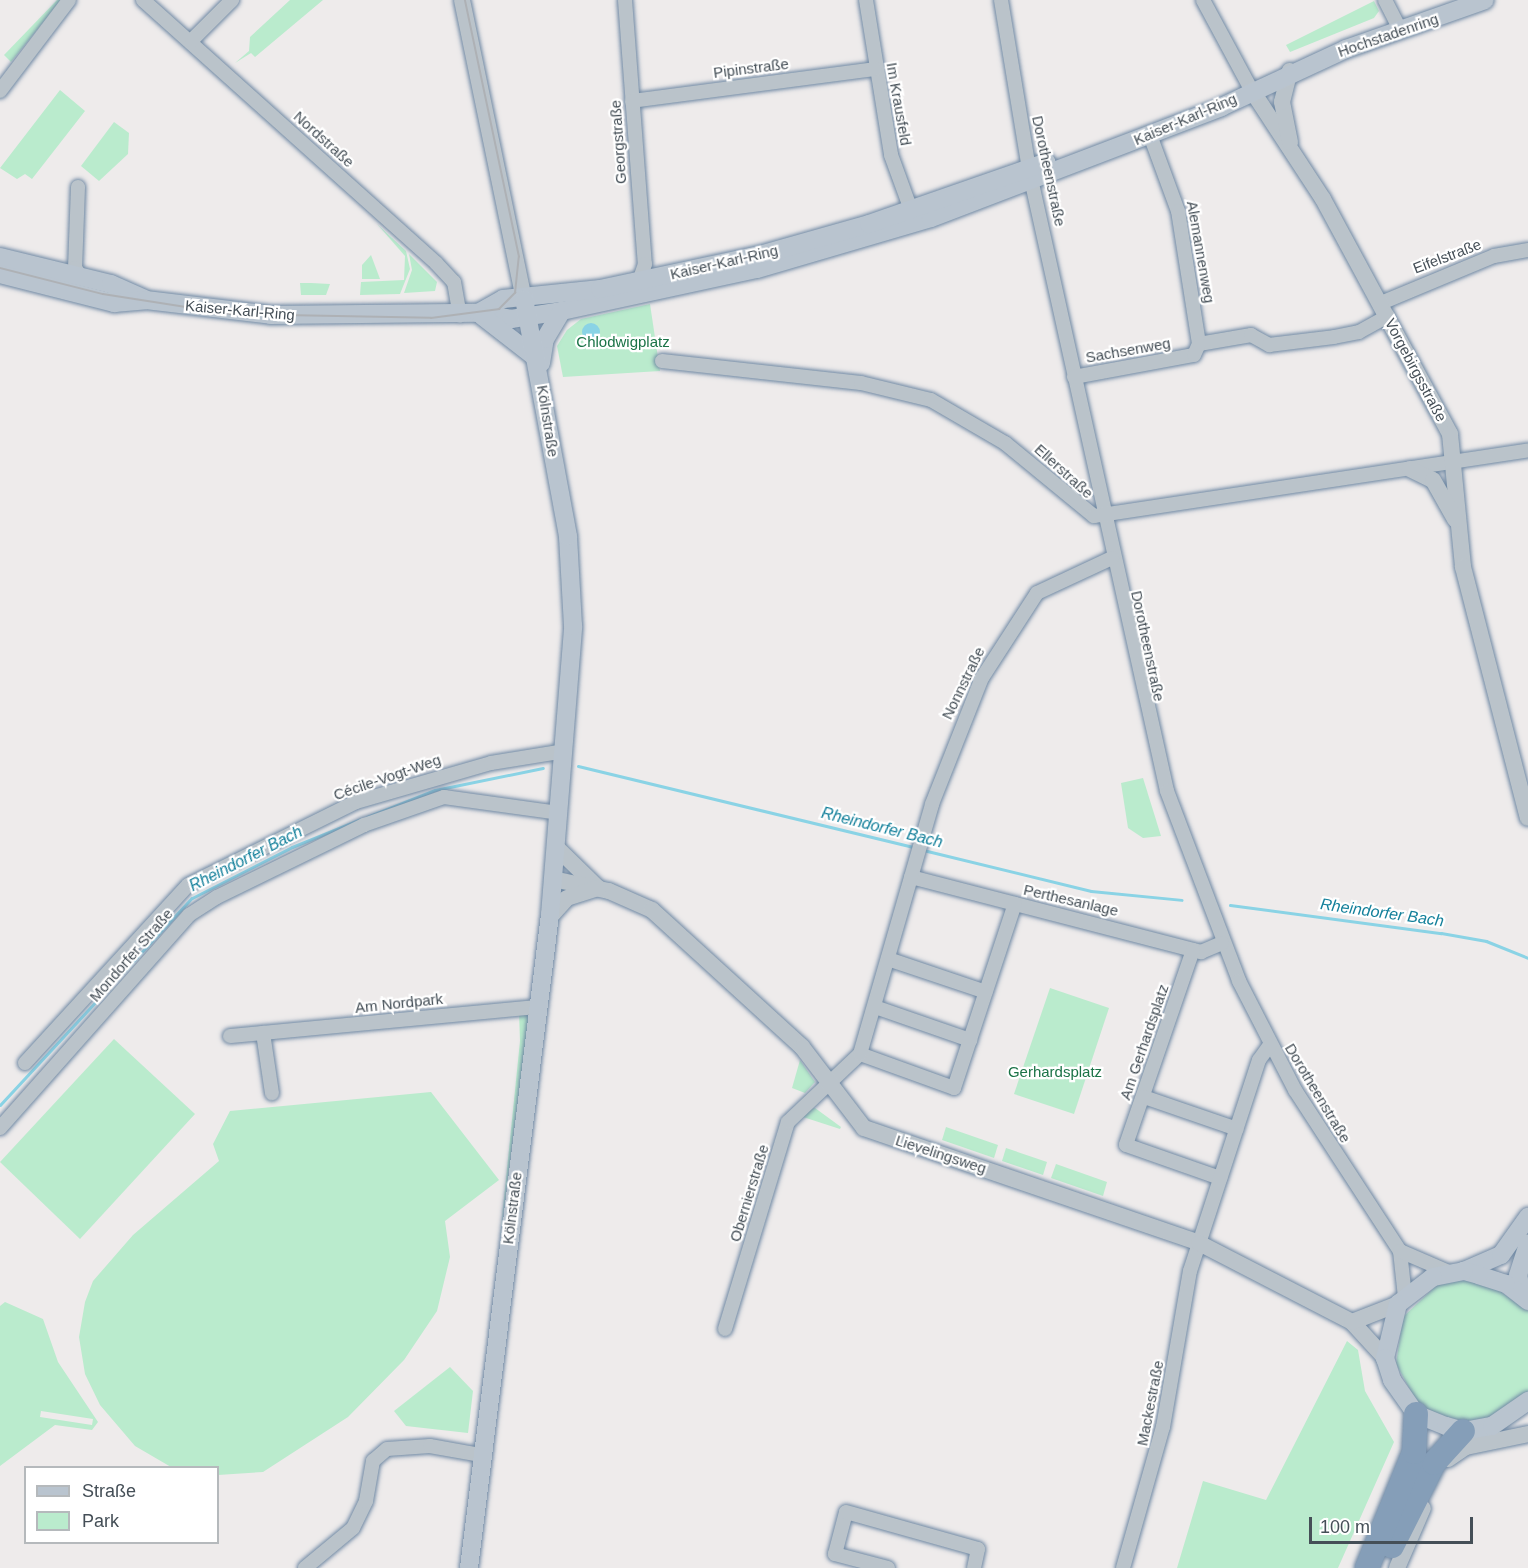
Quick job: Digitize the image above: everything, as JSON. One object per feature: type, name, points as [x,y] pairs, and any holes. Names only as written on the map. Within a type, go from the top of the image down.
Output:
[{"type":"highway","points":[[1367,1568],[1414,1452],[1416,1414]]},
{"type":"highway","points":[[1383,1568],[1434,1463],[1463,1431]]},
{"type":"main road","name":"Hochstadenring","points":[[1251,89],[1290,71],[1485,0]]},
{"type":"main road","name":"Kaiser-Karl-Ring","points":[[522,313],[544,297],[564,303],[639,281],[760,255],[1031,175],[1219,95],[1251,89]]},
{"type":"main road","name":"Kaiser-Karl-Ring","points":[[0,274],[114,303],[146,300],[272,315],[522,313],[831,249],[1031,175],[1150,135],[1251,89]]},
{"type":"main road","name":"Kaiser-Karl-Ring","points":[[0,257],[82,278],[146,300]]},
{"type":"main road","points":[[478,313],[538,365],[545,339],[564,303]]},
{"type":"main road","name":"Kölnstraße","points":[[469,1568],[481,1455],[550,917],[565,751],[572,591],[538,365],[522,313]]},
{"type":"main road","points":[[1528,1217],[1501,1255],[1457,1272],[1402,1301],[1385,1358],[1392,1380],[1416,1414],[1463,1431],[1507,1419],[1528,1401]]},
{"type":"main road","points":[[1525,1298],[1518,1275],[1528,1244]]},
{"type":"main road","points":[[1457,1272],[1525,1298]]},
{"type":"street","points":[[0,91],[69,0]]},
{"type":"street","name":"Nordstraße","points":[[143,0],[192,40],[436,263],[454,282],[460,315]]},
{"type":"street","points":[[192,40],[231,0]]},
{"type":"street","name":"Kölnstraße","points":[[462,0],[518,271],[522,313]]},
{"type":"street","name":"Georgstraße","points":[[625,0],[645,264],[639,281]]},
{"type":"street","name":"Im Krausfeld","points":[[866,0],[875,69],[891,155],[911,210]]},
{"type":"street","name":"Dorotheenstraße","points":[[1001,0],[1031,175],[1112,558],[1161,768],[1222,943],[1270,1045],[1400,1251],[1402,1301]]},
{"type":"street","name":"Vorgebirgsstraße","points":[[1203,0],[1251,89],[1293,154],[1384,309],[1447,428],[1456,520],[1528,818]]},
{"type":"street","points":[[1385,0],[1400,30]]},
{"type":"street","name":"Pipinstraße","points":[[632,101],[875,69]]},
{"type":"street","points":[[1290,71],[1282,102],[1293,154]]},
{"type":"street","name":"Alemannenweg","points":[[1150,135],[1178,212],[1200,344]]},
{"type":"street","points":[[78,187],[75,268],[82,278]]},
{"type":"street","name":"Eifelstraße","points":[[1384,309],[1494,256],[1528,250]]},
{"type":"street","points":[[518,271],[564,303]]},
{"type":"street","name":"Sachsenweg","points":[[1074,377],[1194,355],[1200,344],[1251,335],[1269,345],[1359,332],[1384,309]]},
{"type":"street","name":"Ellerstraße","points":[[662,361],[861,383],[931,400],[1005,443],[1088,514],[1104,516]]},
{"type":"street","points":[[1104,516],[1528,450]]},
{"type":"street","points":[[1410,469],[1434,480],[1456,520]]},
{"type":"street","name":"Nonnstraße","points":[[860,1054],[922,836],[966,710],[1022,610],[1048,584],[1112,558]]},
{"type":"street","name":"Cécile-Vogt-Weg","points":[[25,1064],[188,885],[356,802],[490,763],[565,751]]},
{"type":"street","name":"Mondorfer Straße","points":[[0,1128],[189,915],[217,897],[364,825],[444,797],[560,813]]},
{"type":"street","points":[[550,917],[567,898],[599,888],[557,848]]},
{"type":"street","name":"Perthesanlage","points":[[911,877],[1193,950],[1222,943]]},
{"type":"street","name":"Lievelingsweg","points":[[553,879],[599,888],[652,910],[802,1047],[864,1128],[1199,1243],[1352,1322],[1385,1358]]},
{"type":"street","points":[[860,1054],[954,1088],[1015,904]]},
{"type":"street","name":"Am Gerhardsplatz","points":[[1193,950],[1126,1145],[1220,1178]]},
{"type":"street","points":[[888,959],[986,992]]},
{"type":"street","name":"Am Nordpark","points":[[230,1036],[538,1006]]},
{"type":"street","points":[[875,1007],[970,1040]]},
{"type":"street","points":[[262,1033],[272,1093]]},
{"type":"street","name":"Mackestraße","points":[[1123,1568],[1152,1475],[1199,1243],[1259,1060],[1270,1045]]},
{"type":"street","name":"Obernierstraße","points":[[725,1329],[788,1122],[860,1054]]},
{"type":"street","points":[[1144,1097],[1237,1129]]},
{"type":"street","points":[[1400,1251],[1457,1272]]},
{"type":"street","points":[[1352,1322],[1402,1301]]},
{"type":"street","points":[[1507,1419],[1528,1425]]},
{"type":"street","points":[[1397,1568],[1447,1460],[1466,1447],[1528,1434]]},
{"type":"street","points":[[305,1568],[353,1528],[366,1501],[373,1461],[387,1449],[430,1446],[481,1455]]},
{"type":"street","points":[[888,1568],[835,1554],[846,1512],[978,1550],[974,1568]]},
{"type":"green space","points":[[57,0],[61,0],[11,62],[4,55]]},
{"type":"green space","points":[[290,0],[323,0],[255,57],[251,53],[235,63],[249,51],[250,37]]},
{"type":"green space","points":[[1374,1],[1379,11],[1374,18],[1290,52],[1286,45]]},
{"type":"green space","points":[[60,90],[85,111],[32,179],[25,174],[17,179],[0,168]]},
{"type":"green space","points":[[114,122],[129,133],[128,154],[99,181],[81,166]]},
{"type":"green space","points":[[377,224],[406,251],[410,269],[400,294],[360,295],[361,282],[404,280],[405,256]]},
{"type":"green space","points":[[409,254],[437,282],[435,291],[404,293],[412,270]]},
{"type":"green space","points":[[371,255],[380,279],[362,279],[362,265]]},
{"type":"green space","points":[[300,283],[330,284],[326,295],[301,295]]},
{"type":"green space","name":"Chlodwigplatz","points":[[650,304],[660,371],[563,377],[557,346],[567,330],[581,319]]},
{"type":"green space","points":[[1143,778],[1161,836],[1143,838],[1128,828],[1121,783]]},
{"type":"green space","name":"Gerhardsplatz","points":[[1050,988],[1109,1008],[1074,1114],[1014,1094]]},
{"type":"green space","points":[[519,1013],[529,1016],[500,1238],[520,1041]]},
{"type":"green space","points":[[114,1039],[195,1114],[80,1239],[0,1162]]},
{"type":"green space","points":[[800,1060],[815,1082],[805,1093],[792,1088]]},
{"type":"green space","points":[[431,1092],[499,1180],[445,1221],[450,1257],[437,1311],[404,1360],[348,1417],[263,1472],[219,1475],[219,1466],[169,1466],[135,1446],[100,1405],[85,1374],[79,1337],[85,1302],[93,1281],[133,1235],[219,1161],[213,1144],[230,1111]]},
{"type":"green space","points":[[815,1108],[841,1127],[840,1129],[803,1117],[805,1110]]},
{"type":"green space","points":[[946,1127],[998,1145],[994,1158],[942,1140]]},
{"type":"green space","points":[[1006,1148],[1047,1162],[1043,1175],[1002,1161]]},
{"type":"green space","points":[[1056,1164],[1107,1182],[1103,1196],[1051,1178]]},
{"type":"green space","points":[[1460,1278],[1484,1280],[1528,1311],[1528,1391],[1487,1422],[1463,1424],[1419,1406],[1396,1364],[1403,1317],[1437,1285]]},
{"type":"green space","points":[[5,1302],[43,1319],[58,1362],[98,1422],[92,1430],[55,1425],[0,1466],[0,1306]],"holes":[[[41,1411],[93,1419],[92,1425],[40,1417]]]},
{"type":"green space","points":[[1347,1341],[1358,1350],[1365,1391],[1394,1442],[1338,1568],[1177,1568],[1203,1481],[1266,1500]]},
{"type":"green space","points":[[450,1367],[473,1391],[468,1433],[406,1426],[394,1411]]},
{"type":"water","points":[[587,323],[595,323],[600,328],[598,339],[587,341],[582,336],[582,328]]},
{"type":"waterway","name":"Rheindorfer Bach","points":[[578,766],[916,848]]},
{"type":"waterway","name":"Rheindorfer Bach","points":[[367,817],[435,790],[543,768]]},
{"type":"waterway","name":"Rheindorfer Bach","points":[[0,1105],[192,898],[292,847],[361,819]]},
{"type":"waterway","name":"Rheindorfer Bach","points":[[923,850],[1091,891],[1182,900]]},
{"type":"waterway","name":"Rheindorfer Bach","points":[[1230,905],[1486,941],[1528,958]]},
{"type":"tram line","points":[[0,268],[103,294],[230,314],[431,318],[499,309],[515,293],[519,257],[465,0]]}]
